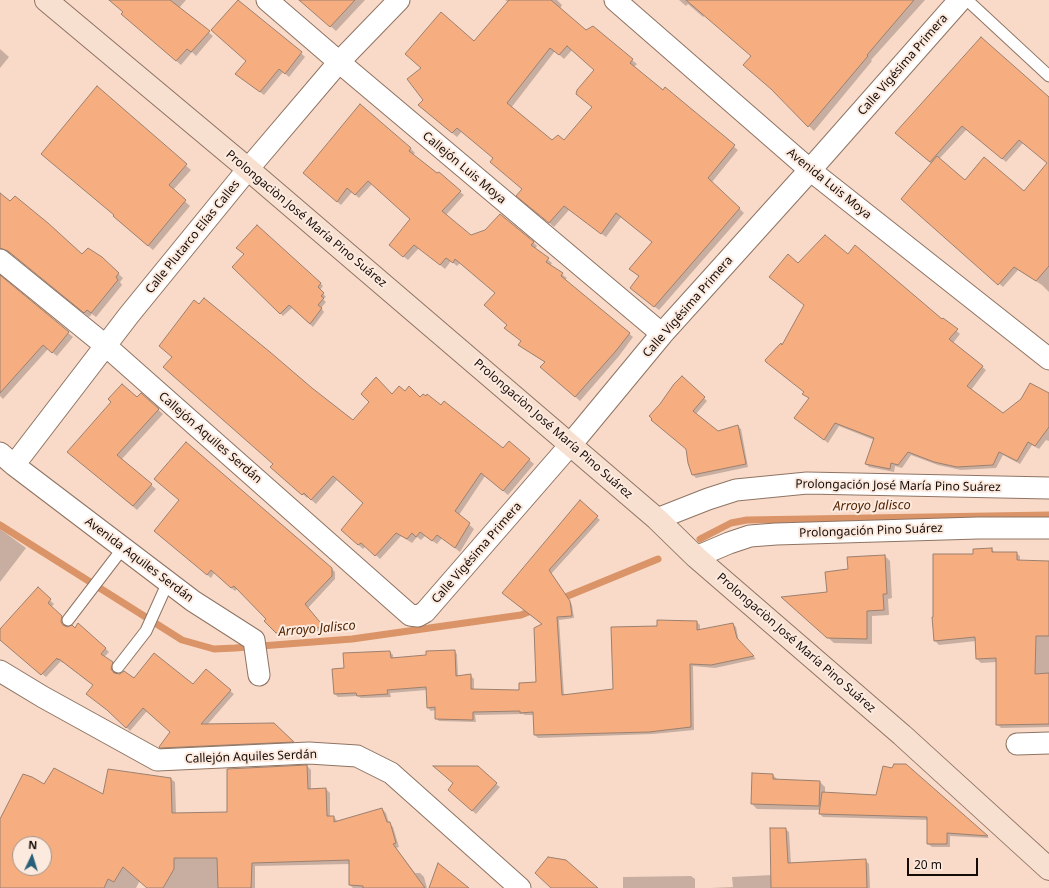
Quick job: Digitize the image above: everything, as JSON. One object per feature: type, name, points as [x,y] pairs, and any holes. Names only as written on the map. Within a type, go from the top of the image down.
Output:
[{"type":"main road","name":"Prolongaciòn José María Pino Suárez","points":[[46,0],[248,169],[571,444],[657,519],[696,556],[902,735],[1049,869]]},
{"type":"street","name":"Callejón Luis Moya","points":[[267,0],[662,334]]},
{"type":"street","name":"Calle Plutarco Elías Calles","points":[[7,459],[106,346],[129,315],[248,169],[339,62],[399,0]]},
{"type":"street","name":"Avenida Luis Moya","points":[[615,0],[810,170],[1049,359]]},
{"type":"street","name":"Calle Vigésima Primera","points":[[418,616],[425,612],[571,444],[662,334],[810,170],[960,0]]},
{"type":"street","name":"Callejón Aquiles Serdán","points":[[0,260],[106,346],[410,615],[418,616]]},
{"type":"street","name":"Avenida Aquiles Serdán","points":[[7,459],[194,601],[256,657]]},
{"type":"street","name":"Prolongación José María Pino Suárez","points":[[657,519],[708,498],[736,490],[806,483],[1049,488]]},
{"type":"street","name":"Prolongación Pino Suárez","points":[[696,556],[750,536],[978,528],[1049,528]]},
{"type":"street","name":"Callejón Aquiles Serdán","points":[[0,671],[43,697],[157,760],[309,753],[357,756],[391,773],[520,888]]},
{"type":"street","points":[[1017,744],[1049,743]]},
{"type":"lane","points":[[967,0],[1049,76]]},
{"type":"lane","points":[[68,620],[123,548]]},
{"type":"lane","points":[[118,667],[146,631],[168,582]]},
{"type":"building","points":[[109,0],[170,0],[210,31],[191,52],[187,49],[176,61],[121,14],[123,12]]},
{"type":"building","points":[[238,0],[302,52],[285,74],[279,69],[260,92],[235,74],[246,61],[211,30]]},
{"type":"building","points":[[299,0],[355,0],[330,27]]},
{"type":"building","points":[[509,0],[551,0],[586,30],[593,26],[633,59],[630,63],[663,90],[665,87],[735,145],[708,178],[740,208],[654,307],[630,288],[639,276],[629,269],[652,242],[616,213],[601,234],[564,206],[549,223],[516,196],[522,189],[490,162],[493,158],[457,128],[452,133],[418,105],[423,100],[407,79],[421,68],[405,54],[441,12],[474,41]],"holes":[[[567,46],[594,70],[577,90],[576,94],[592,107],[564,140],[558,135],[552,140],[507,103],[550,48],[559,55]]]},
{"type":"building","points":[[686,0],[914,0],[808,127],[771,89],[743,65],[751,56]]},
{"type":"building","points":[[981,37],[1049,97],[1049,266],[1036,281],[1014,267],[998,285],[901,199],[937,156],[965,180],[984,157],[1024,191],[1047,163],[1019,140],[1002,159],[962,126],[930,162],[895,133]]},
{"type":"building","points":[[97,86],[187,164],[169,185],[186,200],[148,246],[113,216],[114,215],[41,154]]},
{"type":"building","points":[[360,104],[411,148],[409,151],[437,173],[439,172],[461,191],[442,211],[471,235],[485,230],[500,214],[534,242],[531,245],[549,258],[546,262],[563,273],[561,276],[630,333],[575,397],[540,367],[545,362],[518,345],[521,341],[504,328],[507,325],[484,305],[495,293],[455,259],[453,263],[446,258],[440,265],[414,245],[403,257],[389,245],[410,219],[368,181],[355,195],[347,188],[337,202],[303,173]]},
{"type":"building","points":[[0,193],[10,201],[15,196],[82,254],[88,248],[102,257],[119,273],[116,277],[118,280],[91,313],[87,310],[84,313],[8,251],[0,248]]},
{"type":"building","points":[[257,225],[321,283],[318,287],[324,293],[321,296],[324,298],[318,305],[322,308],[310,324],[289,305],[280,314],[232,267],[244,254],[236,248]]},
{"type":"building","points":[[825,235],[848,254],[855,245],[942,319],[943,318],[958,329],[949,339],[983,366],[967,386],[1003,413],[1021,399],[1030,383],[1049,393],[1049,427],[1035,446],[1028,442],[1017,461],[999,452],[993,465],[957,467],[934,462],[908,452],[898,465],[891,463],[890,469],[865,464],[874,438],[835,423],[824,440],[794,418],[809,398],[802,394],[804,392],[765,360],[781,343],[782,345],[804,305],[769,277],[788,254],[798,263]]},
{"type":"building","points":[[0,275],[69,332],[52,353],[43,345],[0,393]]},
{"type":"building","points":[[204,298],[312,388],[353,420],[369,402],[361,394],[376,377],[392,394],[399,386],[405,391],[409,386],[420,397],[423,394],[426,396],[427,394],[441,405],[444,401],[503,448],[509,441],[530,459],[503,491],[481,473],[455,511],[470,523],[455,548],[437,535],[432,541],[420,532],[416,537],[412,533],[407,539],[396,533],[375,556],[361,543],[358,545],[341,530],[363,503],[333,476],[311,500],[304,493],[302,495],[270,467],[273,464],[163,367],[172,357],[159,346],[194,300],[199,304]]},
{"type":"building","points":[[682,376],[705,397],[693,411],[718,431],[738,425],[746,464],[692,475],[686,449],[651,420],[652,419],[649,416]]},
{"type":"building","points":[[122,384],[137,397],[141,393],[159,409],[117,455],[152,484],[133,506],[67,452],[111,402],[108,399]]},
{"type":"building","points":[[186,442],[332,568],[332,576],[305,604],[324,627],[276,633],[264,621],[266,619],[234,586],[231,588],[211,570],[207,575],[154,531],[179,500],[154,479]]},
{"type":"building","points":[[580,500],[598,516],[549,570],[570,601],[572,616],[557,617],[562,695],[613,689],[611,627],[657,626],[657,620],[697,621],[697,630],[733,623],[737,638],[754,656],[711,665],[690,664],[691,727],[649,732],[534,735],[533,712],[473,712],[473,720],[435,719],[435,707],[427,708],[426,687],[387,690],[388,694],[357,696],[356,693],[334,694],[332,669],[344,668],[343,653],[390,651],[391,658],[426,655],[426,651],[455,650],[456,676],[471,674],[471,689],[519,690],[519,683],[536,682],[534,628],[542,624],[502,593]]},
{"type":"building","points":[[992,548],[992,552],[1017,552],[1017,560],[1049,561],[1049,636],[1036,636],[1035,674],[1049,673],[1049,724],[996,725],[996,658],[976,659],[975,637],[934,641],[932,617],[933,554],[973,554],[973,549]]},
{"type":"building","points":[[885,555],[887,594],[883,594],[884,610],[867,611],[867,639],[827,638],[781,597],[827,592],[825,572],[848,569],[847,557]]},
{"type":"building","points":[[38,587],[51,599],[48,603],[62,616],[61,622],[63,625],[67,627],[72,625],[75,628],[78,623],[106,648],[101,654],[113,662],[111,669],[114,673],[120,674],[124,671],[134,678],[154,653],[193,684],[206,669],[231,690],[201,724],[274,723],[294,742],[160,748],[159,747],[170,732],[143,708],[126,728],[107,710],[86,694],[93,685],[59,659],[58,660],[57,658],[41,675],[0,640],[0,629]]},
{"type":"building","points":[[894,764],[906,764],[988,836],[947,833],[947,844],[927,844],[927,817],[819,814],[822,792],[876,795],[883,766],[892,768]]},
{"type":"building","points":[[307,765],[308,789],[326,788],[327,816],[334,816],[334,822],[382,808],[387,822],[390,822],[396,843],[393,844],[425,888],[363,888],[363,886],[349,885],[349,860],[252,863],[251,888],[218,888],[217,858],[174,858],[174,869],[163,888],[147,888],[123,867],[114,882],[108,879],[104,888],[0,888],[0,819],[23,774],[44,784],[54,768],[103,794],[108,769],[171,778],[172,813],[227,812],[227,769]]},
{"type":"building","points":[[433,766],[478,766],[497,783],[472,811],[448,790],[453,783]]},
{"type":"building","points":[[752,773],[773,774],[773,779],[820,781],[819,806],[751,804]]},
{"type":"building","points":[[770,828],[786,828],[788,863],[866,859],[867,888],[771,888]]},
{"type":"building","points":[[548,857],[566,860],[598,888],[551,888],[535,873]]},
{"type":"building","points":[[438,863],[469,888],[429,888]]},
{"type":"waterway","name":"Arroyo Jalisco","points":[[700,539],[731,523],[747,520],[1049,515]]},
{"type":"waterway","name":"Arroyo Jalisco","points":[[0,525],[182,640],[214,649],[352,639],[521,615],[536,609]]},
{"type":"waterway","name":"Arroyo Jalisco","points":[[558,600],[658,559]]}]
